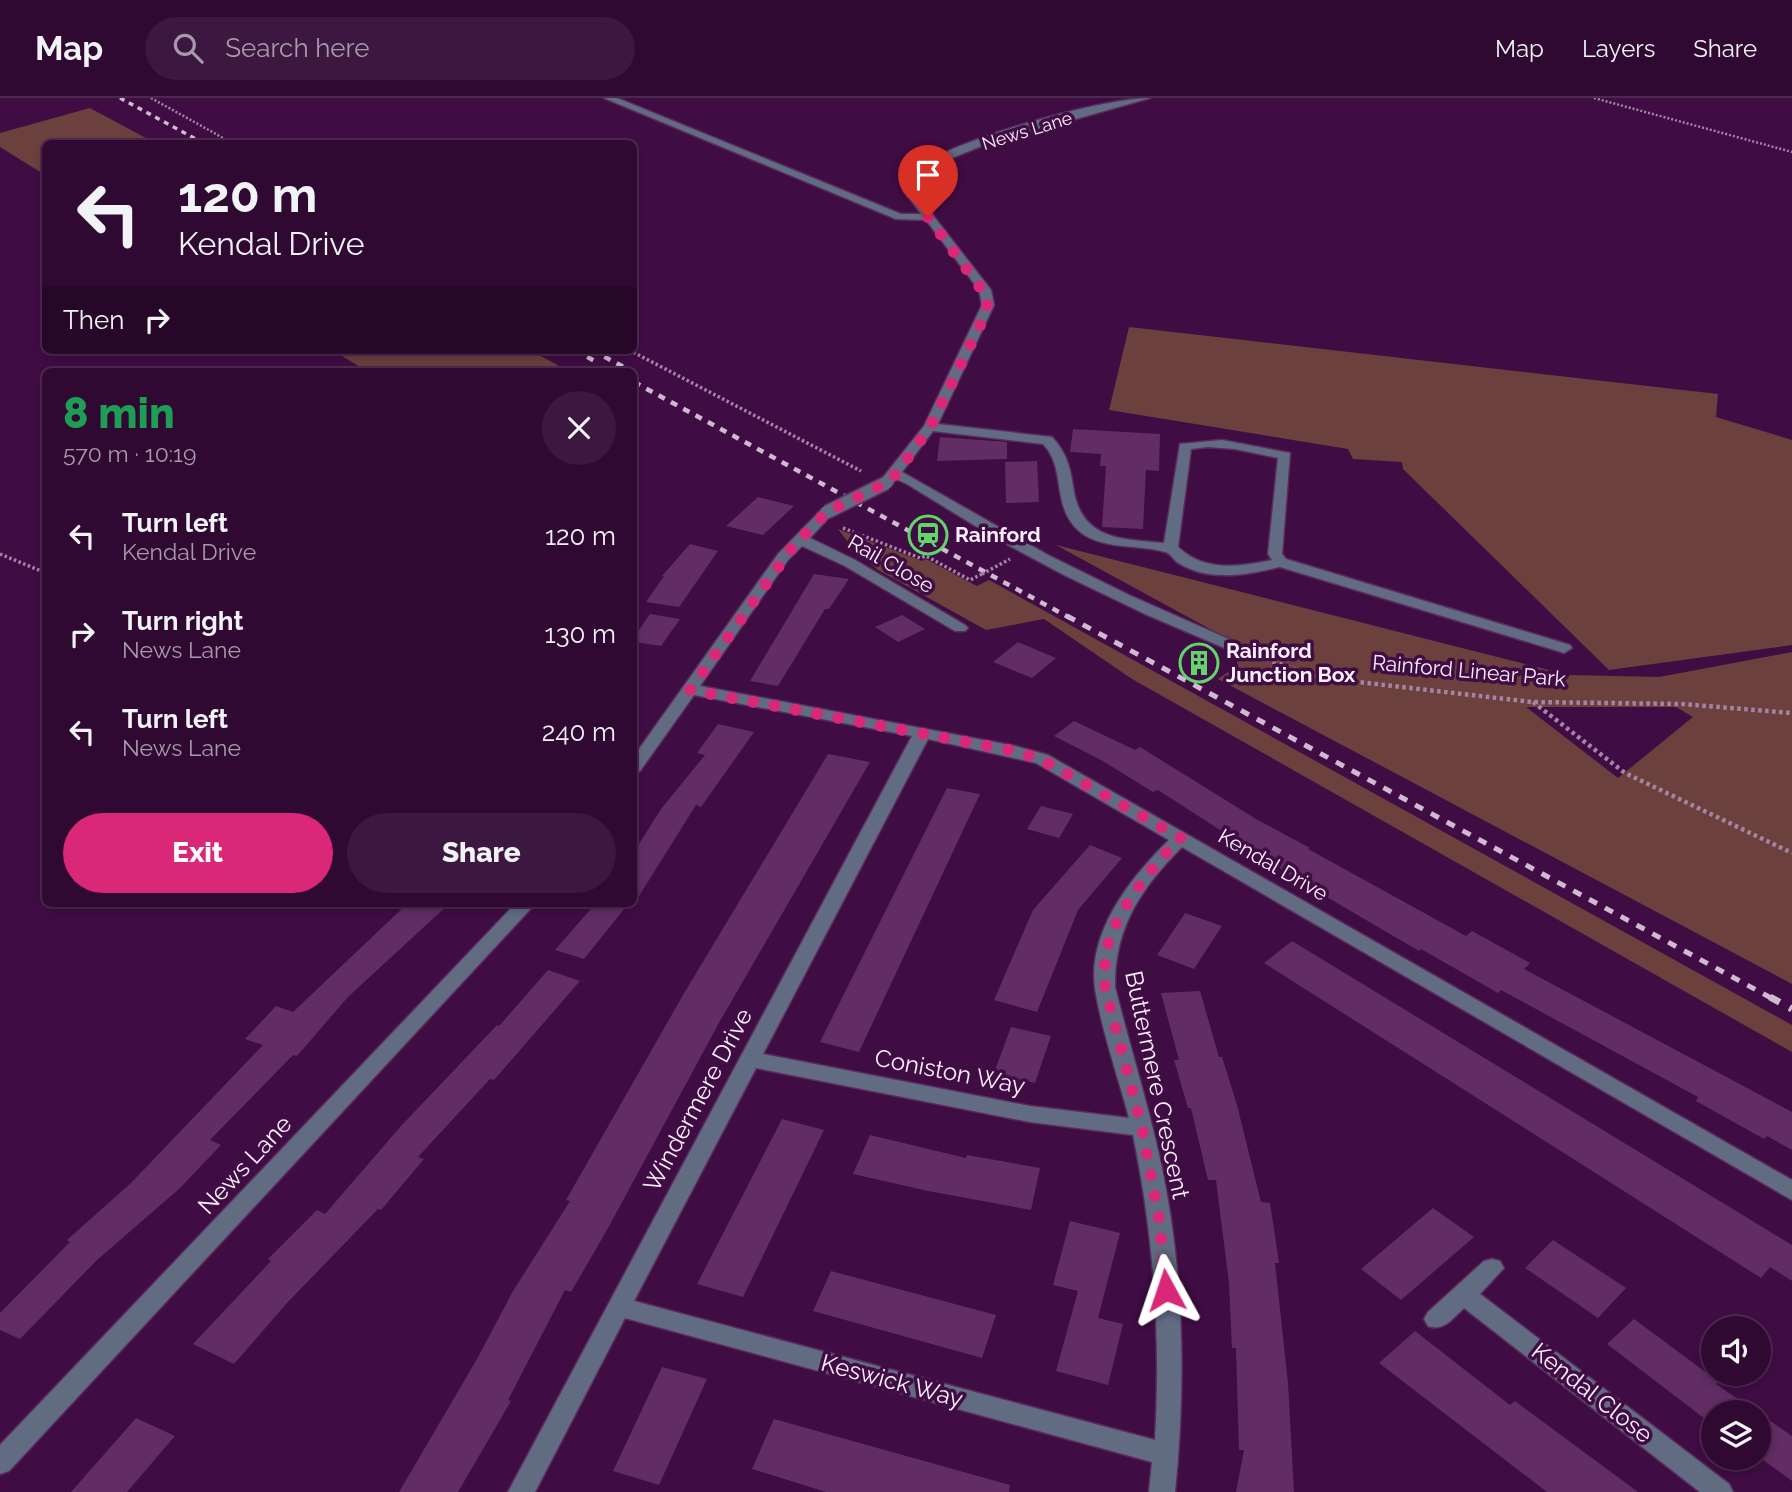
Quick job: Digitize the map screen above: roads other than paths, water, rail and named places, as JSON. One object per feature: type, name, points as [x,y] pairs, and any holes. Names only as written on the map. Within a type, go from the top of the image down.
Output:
[{"type":"street","points":[[610,98],[900,217],[928,217]]},
{"type":"street","name":"News Lane","points":[[637,763],[800,539],[824,515],[891,478],[930,427],[988,306],[985,290],[907,187],[907,178],[921,166],[1092,111],[1145,98]]},
{"type":"street","points":[[930,427],[1046,440],[1056,446],[1065,468],[1069,506],[1079,526],[1112,540],[1171,548],[1180,559],[1202,568],[1232,572],[1281,562],[1564,648]]},
{"type":"street","points":[[1171,548],[1185,447],[1197,444],[1249,449],[1284,456],[1275,554],[1281,562]]},
{"type":"street","points":[[891,478],[923,485],[1012,542],[1121,599],[1234,646]]},
{"type":"street","name":"Rail Close","points":[[800,539],[850,563],[960,628]]},
{"type":"street","name":"Kendal Drive","points":[[690,690],[1015,751],[1042,760],[1792,1191]]},
{"type":"street","name":"Windermere Drive","points":[[521,1492],[922,734]]},
{"type":"street","name":"Buttermere Crescent","points":[[1162,1492],[1167,1455],[1170,1338],[1159,1219],[1142,1128],[1110,1009],[1104,965],[1114,928],[1142,884],[1181,838]]},
{"type":"street","name":"News Lane","points":[[0,1463],[523,907]]},
{"type":"street","name":"Coniston Way","points":[[750,1059],[1030,1114],[1142,1128]]},
{"type":"street","points":[[1436,1319],[1492,1268]]},
{"type":"street","name":"Kendal Close","points":[[1463,1294],[1720,1492]]},
{"type":"street","name":"Keswick Way","points":[[618,1306],[1167,1455]]},
{"type":"railway","points":[[120,98],[198,140]]},
{"type":"railway","points":[[582,354],[598,363]]},
{"type":"railway","points":[[599,354],[625,368]]},
{"type":"railway","points":[[637,384],[1070,618]]},
{"type":"railway","points":[[1067,616],[1773,999]]},
{"type":"railway","points":[[1770,997],[1792,1009]]},
{"type":"place","name":"Rainford","points":[[928,535]]},
{"type":"place","name":"Rainford Junction Box","points":[[1199,663]]}]
